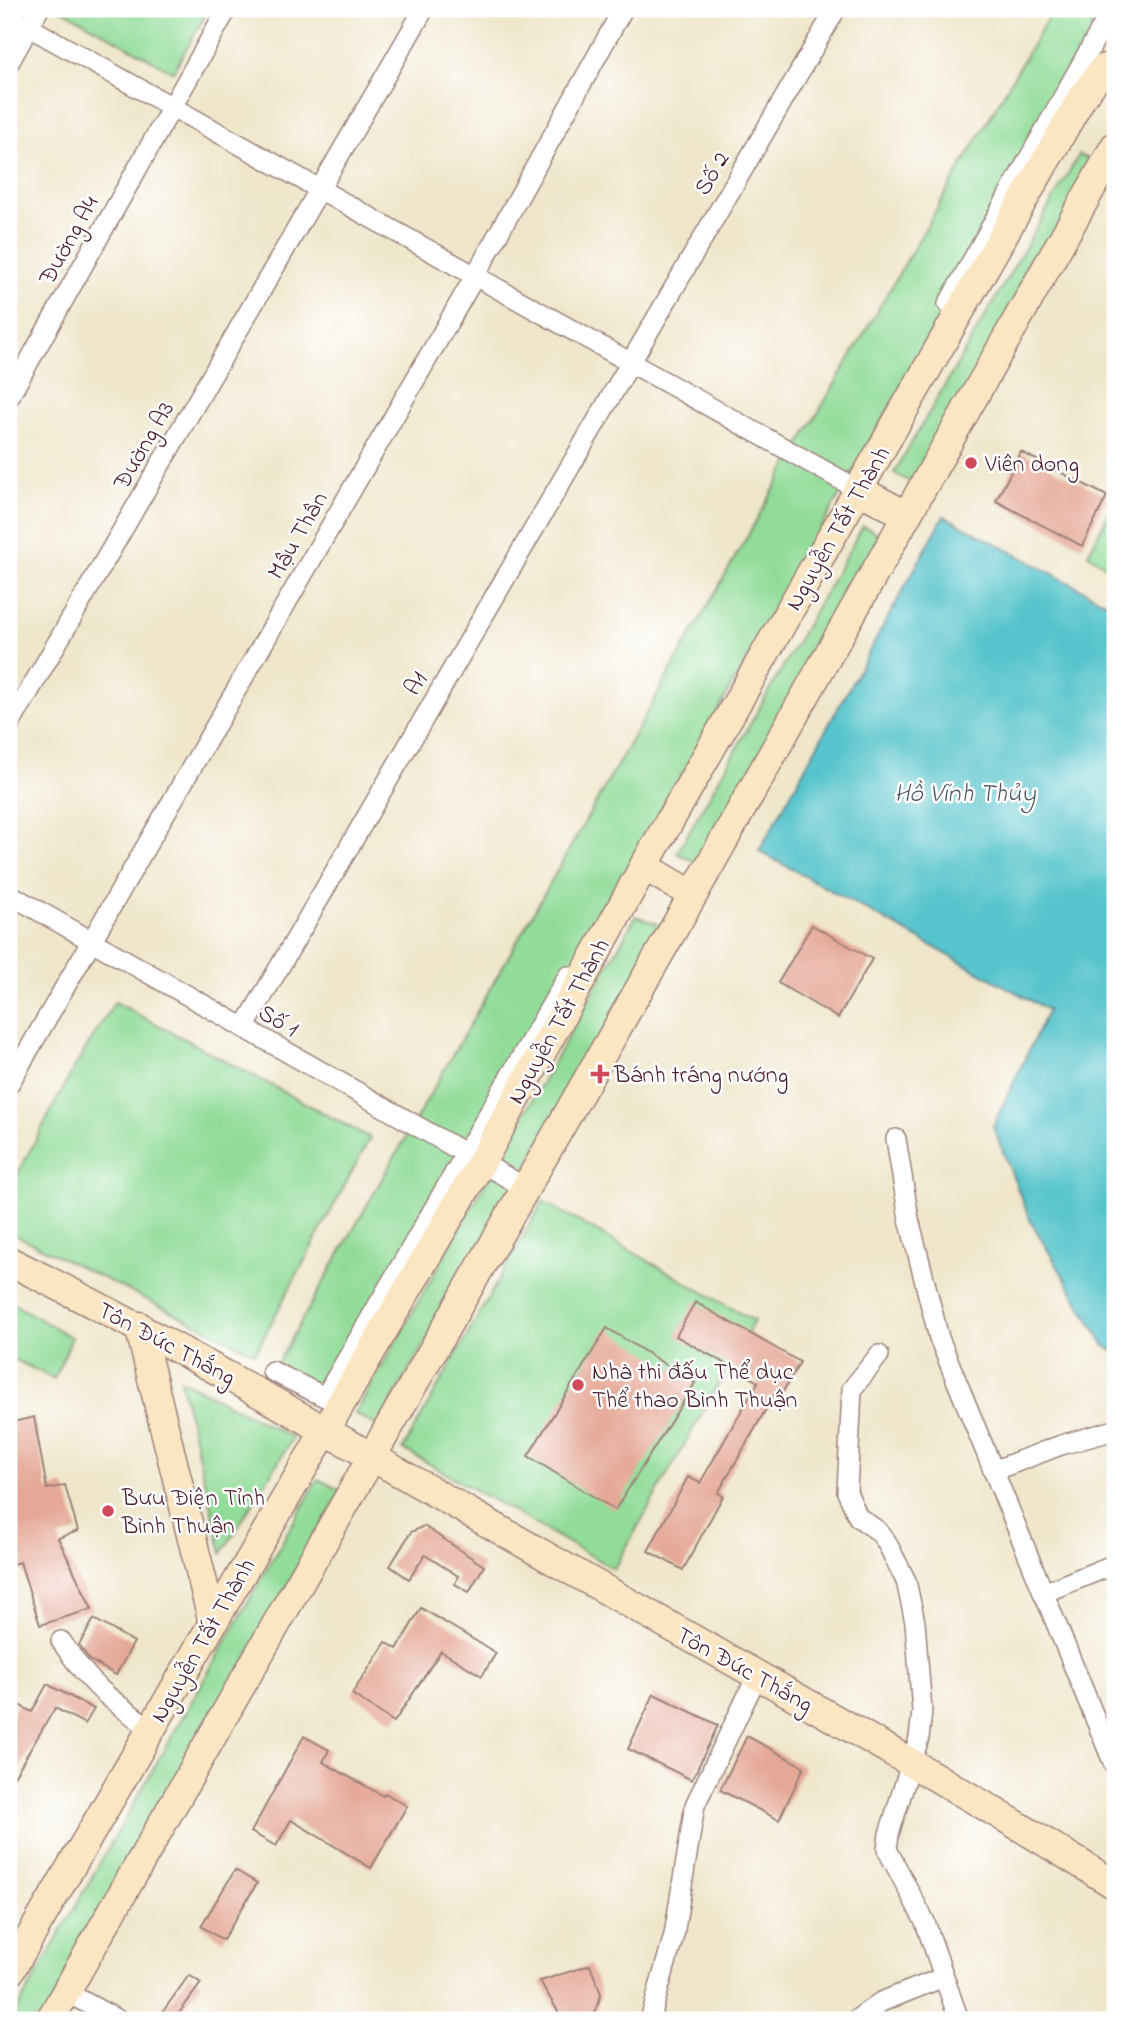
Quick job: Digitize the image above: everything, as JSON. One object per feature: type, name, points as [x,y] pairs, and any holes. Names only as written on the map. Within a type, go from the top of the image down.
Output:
[{"type":"street","points":[[9,63],[40,9]]},
{"type":"street","name":"Đường A4","points":[[9,397],[170,106],[227,9]]},
{"type":"street","name":"Đường A3","points":[[9,726],[424,9]]},
{"type":"street","name":"Mậu Thân","points":[[9,1084],[475,276],[623,9]]},
{"type":"street","name":"Số 2","points":[[629,362],[836,9]]},
{"type":"street","points":[[272,1371],[325,1397],[474,1158],[853,486],[1112,9]]},
{"type":"street","points":[[9,16],[906,515]]},
{"type":"street","name":"Nguyễn Tất Thành","points":[[9,1973],[324,1428],[474,1158],[644,866],[853,486],[1082,97],[1111,67]]},
{"type":"street","points":[[50,2020],[693,895],[1115,146]]},
{"type":"street","name":"A1","points":[[244,1028],[629,362]]},
{"type":"street","points":[[644,866],[693,895]]},
{"type":"street","name":"Số 1","points":[[9,894],[526,1188]]},
{"type":"street","points":[[897,1139],[909,1219],[939,1338],[1115,1767]]},
{"type":"street","name":"Tôn Đức Thắng","points":[[9,1261],[139,1326],[324,1428],[911,1762],[1115,1885]]},
{"type":"street","points":[[139,1326],[212,1619]]},
{"type":"street","points":[[879,1355],[852,1389],[847,1492],[858,1517],[878,1531],[902,1570],[910,1594],[922,1711],[919,1738],[889,1834],[887,1849],[925,1922],[959,2020]]},
{"type":"street","points":[[993,1471],[1061,1445],[1115,1430]]},
{"type":"street","points":[[1043,1593],[1115,1564]]},
{"type":"street","points":[[61,1641],[84,1676],[102,1694],[151,1729]]},
{"type":"street","points":[[650,2020],[674,1935],[695,1805],[757,1676]]},
{"type":"street","points":[[856,2020],[881,2002],[944,1977]]},
{"type":"street","points":[[66,1992],[118,2020]]},
{"type":"green space","points":[[61,9],[209,9],[173,72]]},
{"type":"green space","points":[[1053,9],[1086,9],[1097,40],[464,1160],[325,1397],[273,1371],[786,468]]},
{"type":"green space","points":[[1079,155],[1101,164],[917,486],[894,473]]},
{"type":"green space","points":[[1115,502],[1115,572],[1088,554]]},
{"type":"green space","points":[[863,526],[889,539],[697,863],[677,853]]},
{"type":"green space","points":[[636,916],[665,927],[377,1426],[355,1414]]},
{"type":"green space","points":[[115,1002],[370,1138],[255,1353],[9,1232],[9,1190],[74,1068]]},
{"type":"green space","name":"Nhà thi đấu Thể dục Thể thao Bình Thuận","points":[[543,1201],[754,1321],[614,1569],[403,1449]]},
{"type":"green space","points":[[9,1301],[72,1338],[54,1379],[9,1357]]},
{"type":"green space","points":[[180,1379],[293,1438],[222,1553]]},
{"type":"green space","points":[[318,1479],[341,1491],[42,2020],[11,2020]]},
{"type":"water","name":"Hồ Vĩnh Thủy","points":[[944,516],[1115,607],[1115,1351],[1105,1346],[1030,1220],[993,1126],[1048,1010],[759,851]]},
{"type":"building","points":[[1021,452],[1107,496],[1082,546],[996,501]]},
{"type":"building","points":[[812,925],[872,959],[838,1018],[778,983]]},
{"type":"building","points":[[695,1302],[800,1362],[781,1395],[776,1392],[718,1493],[723,1496],[683,1570],[648,1551],[688,1477],[700,1483],[758,1382],[676,1336]]},
{"type":"building","points":[[607,1328],[695,1383],[615,1510],[528,1456]]},
{"type":"building","points":[[34,1417],[47,1489],[65,1485],[78,1531],[58,1538],[92,1609],[40,1625],[20,1562],[9,1565],[9,1423]]},
{"type":"building","points":[[424,1526],[484,1566],[469,1592],[455,1584],[458,1576],[425,1555],[409,1579],[390,1566],[411,1532]]},
{"type":"building","points":[[421,1608],[496,1653],[482,1676],[441,1651],[394,1722],[352,1694],[386,1642],[397,1649]]},
{"type":"building","points":[[94,1619],[134,1642],[116,1675],[90,1660],[79,1645]]},
{"type":"building","points":[[47,1684],[94,1709],[85,1724],[55,1708],[9,1785],[9,1719],[17,1704],[32,1712]]},
{"type":"building","points":[[654,1694],[718,1725],[692,1780],[628,1749]]},
{"type":"building","points":[[304,1736],[329,1750],[323,1762],[383,1796],[385,1793],[407,1806],[371,1868],[291,1820],[276,1846],[251,1832]]},
{"type":"building","points":[[747,1736],[804,1767],[779,1820],[720,1790]]},
{"type":"building","points":[[235,1870],[257,1883],[223,1940],[201,1926]]},
{"type":"building","points":[[590,1965],[601,1994],[594,2017],[563,2020],[540,1981]]},
{"type":"building","points":[[189,1975],[201,1983],[174,2020],[157,2020]]},
{"type":"place","name":"Viên dong","points":[[971,463]]},
{"type":"place","name":"Bánh tráng nướng","points":[[600,1074]]},
{"type":"place","name":"Nhà thi đấu Thể dục Thể thao Bình Thuận","points":[[578,1385]]},
{"type":"place","name":"Bưu Điện Tỉnh Bình Thuận","points":[[108,1511]]}]
